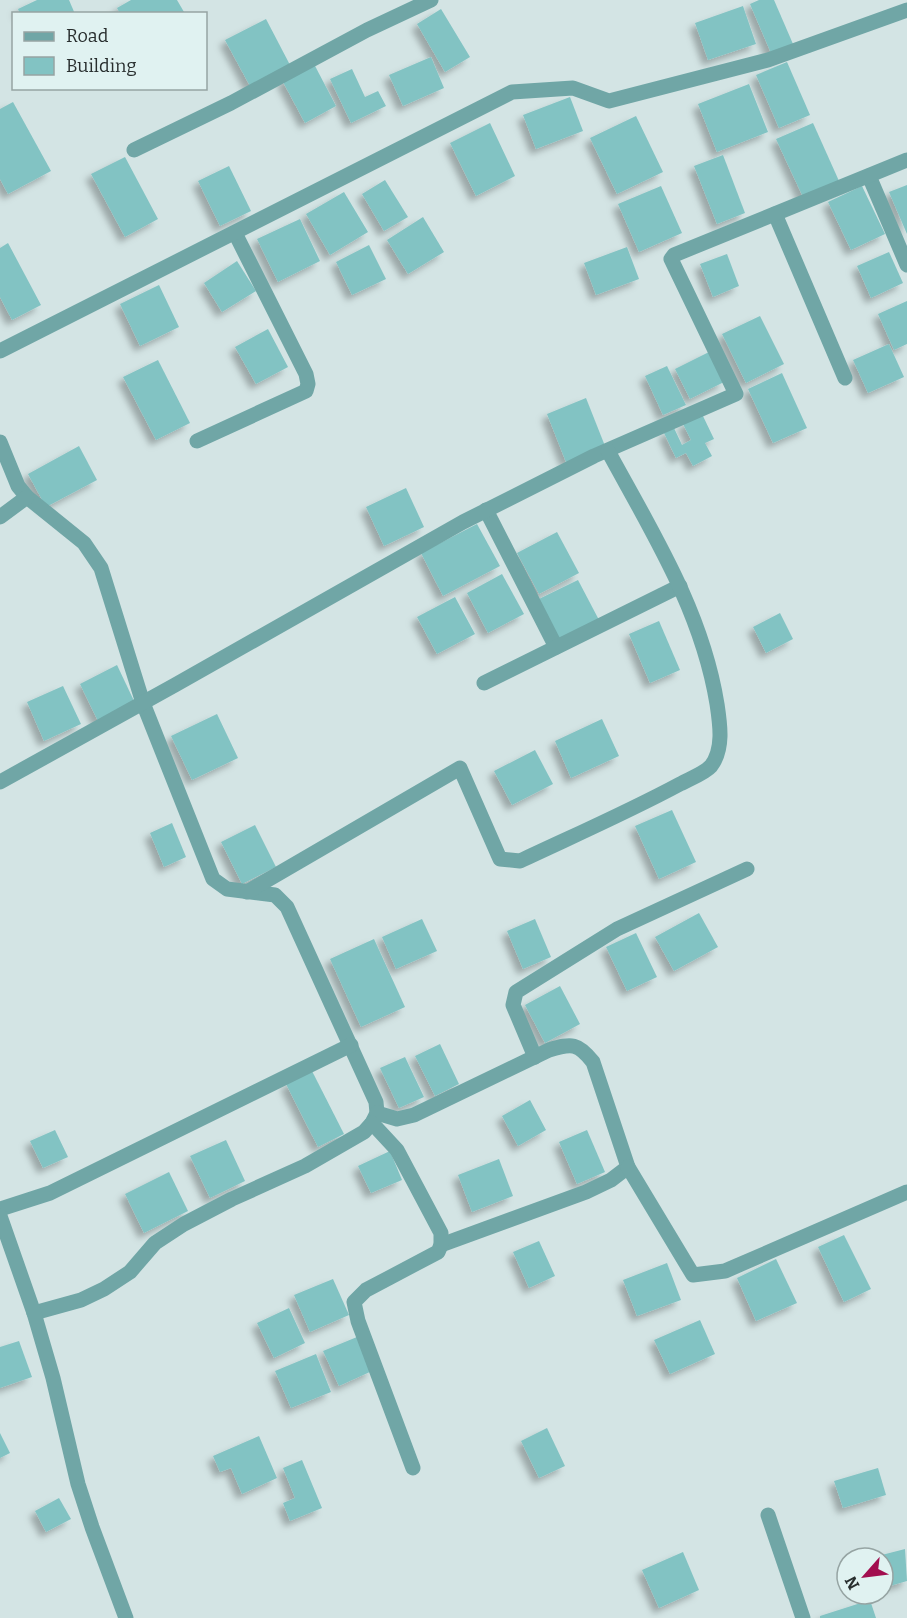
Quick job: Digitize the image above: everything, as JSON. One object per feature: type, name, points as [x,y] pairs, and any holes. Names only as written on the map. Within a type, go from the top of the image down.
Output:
[{"type":"street","points":[[134,150],[231,104],[367,30],[431,0]]},
{"type":"street","points":[[0,351],[512,92],[573,88],[609,101],[768,60],[907,10]]},
{"type":"street","points":[[0,782],[486,510],[608,451],[736,394],[671,259],[674,255],[907,160]]},
{"type":"street","points":[[869,176],[907,265]]},
{"type":"street","points":[[775,214],[845,378]]},
{"type":"street","points":[[197,441],[306,391],[308,384],[306,374],[235,233]]},
{"type":"street","points":[[0,442],[11,473],[27,497],[84,543],[101,568],[143,703],[213,879],[227,889],[274,895],[287,907],[376,1102],[374,1118],[364,1132],[305,1166],[184,1224],[155,1243],[130,1272],[104,1289],[81,1300],[34,1313]]},
{"type":"street","points":[[246,892],[460,768],[500,859],[520,861],[643,804],[710,767],[719,750],[720,731],[713,680],[694,620],[672,568],[608,451]]},
{"type":"street","points":[[0,517],[27,497]]},
{"type":"street","points":[[486,510],[556,647]]},
{"type":"street","points":[[484,683],[680,586]]},
{"type":"street","points":[[535,1057],[513,1005],[516,992],[616,929],[747,869]]},
{"type":"street","points":[[374,1118],[397,1119],[414,1115],[549,1050],[567,1044],[583,1049],[593,1062],[628,1167],[693,1275],[725,1271],[907,1192]]},
{"type":"street","points":[[0,1209],[50,1193],[351,1046]]},
{"type":"street","points":[[374,1118],[397,1150],[441,1233],[441,1245],[438,1252],[366,1290],[354,1302],[358,1321],[414,1468]]},
{"type":"street","points":[[441,1245],[586,1192],[611,1180],[628,1167]]},
{"type":"street","points":[[0,1216],[34,1313],[53,1378],[78,1484],[126,1618]]},
{"type":"street","points":[[768,1515],[803,1618]]},
{"type":"building","points":[[37,0],[69,0],[74,12],[19,12],[18,9]]},
{"type":"building","points":[[131,0],[177,0],[184,12],[119,12],[117,8]]},
{"type":"building","points":[[759,0],[774,0],[793,44],[771,53],[750,4]]},
{"type":"building","points":[[743,6],[756,44],[708,60],[695,23]]},
{"type":"building","points":[[441,9],[470,57],[445,72],[417,24]]},
{"type":"building","points":[[266,19],[290,65],[250,86],[225,40]]},
{"type":"building","points":[[431,57],[444,88],[403,106],[389,75]]},
{"type":"building","points":[[787,62],[810,115],[779,128],[756,75]]},
{"type":"building","points":[[314,64],[336,106],[305,123],[282,80]]},
{"type":"building","points":[[352,69],[365,97],[378,91],[386,106],[351,123],[330,79]]},
{"type":"building","points":[[749,84],[768,132],[717,152],[698,104]]},
{"type":"building","points":[[570,97],[583,131],[536,149],[523,115]]},
{"type":"building","points":[[13,102],[51,171],[8,194],[0,179],[0,109]]},
{"type":"building","points":[[636,116],[663,172],[617,194],[590,138]]},
{"type":"building","points":[[490,123],[515,176],[476,196],[450,143]]},
{"type":"building","points":[[813,123],[839,181],[803,197],[776,139]]},
{"type":"building","points":[[723,155],[745,213],[717,224],[694,166]]},
{"type":"building","points":[[125,157],[158,219],[125,237],[91,174]]},
{"type":"building","points":[[229,166],[251,211],[220,226],[198,181]]},
{"type":"building","points":[[385,180],[408,217],[384,231],[362,194]]},
{"type":"building","points":[[907,185],[907,234],[889,192]]},
{"type":"building","points":[[661,186],[682,233],[639,252],[618,204]]},
{"type":"building","points":[[862,186],[885,234],[851,250],[828,202]]},
{"type":"building","points":[[344,192],[368,232],[330,255],[306,214]]},
{"type":"building","points":[[423,217],[444,252],[408,274],[387,240]]},
{"type":"building","points":[[300,219],[320,261],[278,282],[257,239]]},
{"type":"building","points":[[8,243],[41,305],[12,320],[0,297],[0,248]]},
{"type":"building","points":[[369,245],[386,279],[352,295],[336,262]]},
{"type":"building","points":[[627,247],[639,279],[596,295],[584,263]]},
{"type":"building","points":[[889,252],[903,283],[871,298],[857,266]]},
{"type":"building","points":[[727,254],[739,286],[713,297],[700,264]]},
{"type":"building","points":[[237,261],[256,291],[222,312],[204,283]]},
{"type":"building","points":[[159,285],[179,327],[140,346],[120,304]]},
{"type":"building","points":[[907,301],[907,344],[894,350],[878,314]]},
{"type":"building","points":[[760,316],[784,364],[746,383],[722,334]]},
{"type":"building","points":[[268,329],[288,367],[256,384],[235,347]]},
{"type":"building","points":[[889,344],[904,377],[868,393],[853,360]]},
{"type":"building","points":[[709,352],[724,382],[690,399],[675,369]]},
{"type":"building","points":[[158,360],[190,423],[156,440],[123,377]]},
{"type":"building","points":[[667,366],[686,405],[663,415],[645,376]]},
{"type":"building","points":[[782,373],[807,428],[773,443],[748,389]]},
{"type":"building","points":[[586,398],[605,446],[566,462],[547,414]]},
{"type":"building","points":[[702,414],[714,439],[705,443],[712,456],[693,466],[686,453],[676,458],[664,433],[674,428],[682,445],[691,440],[683,424]]},
{"type":"building","points":[[79,446],[97,480],[46,507],[28,474]]},
{"type":"building","points":[[406,488],[424,527],[384,546],[366,507]]},
{"type":"building","points":[[477,524],[500,566],[443,596],[421,553]]},
{"type":"building","points":[[557,532],[579,573],[539,594],[517,553]]},
{"type":"building","points":[[502,574],[524,614],[488,633],[467,593]]},
{"type":"building","points":[[578,580],[599,620],[560,640],[539,599]]},
{"type":"building","points":[[455,597],[475,634],[437,654],[417,617]]},
{"type":"building","points":[[780,613],[793,639],[766,653],[753,627]]},
{"type":"building","points":[[659,621],[680,670],[650,683],[629,634]]},
{"type":"building","points":[[117,665],[135,703],[98,721],[80,684]]},
{"type":"building","points":[[63,686],[81,724],[44,741],[27,702]]},
{"type":"building","points":[[217,714],[238,758],[192,780],[171,736]]},
{"type":"building","points":[[602,719],[619,756],[571,778],[555,741]]},
{"type":"building","points":[[535,750],[553,784],[512,805],[494,771]]},
{"type":"building","points":[[672,810],[696,862],[659,879],[635,826]]},
{"type":"building","points":[[172,823],[186,857],[164,867],[150,833]]},
{"type":"building","points":[[255,825],[276,867],[242,884],[221,842]]},
{"type":"building","points":[[699,913],[718,947],[674,971],[655,937]]},
{"type":"building","points":[[422,919],[437,951],[396,969],[382,937]]},
{"type":"building","points":[[535,919],[551,957],[523,969],[507,931]]},
{"type":"building","points":[[636,933],[657,977],[627,991],[606,947]]},
{"type":"building","points":[[374,939],[405,1007],[361,1027],[330,959]]},
{"type":"building","points":[[560,986],[580,1024],[545,1043],[525,1005]]},
{"type":"building","points":[[440,1044],[459,1084],[435,1096],[415,1056]]},
{"type":"building","points":[[405,1057],[424,1097],[399,1108],[380,1068]]},
{"type":"building","points":[[312,1071],[344,1134],[318,1147],[286,1084]]},
{"type":"building","points":[[530,1100],[546,1130],[518,1146],[502,1116]]},
{"type":"building","points":[[55,1130],[68,1157],[43,1168],[30,1141]]},
{"type":"building","points":[[587,1130],[605,1172],[577,1184],[559,1142]]},
{"type":"building","points":[[226,1140],[245,1181],[210,1198],[190,1156]]},
{"type":"building","points":[[390,1151],[402,1180],[371,1193],[358,1166]]},
{"type":"building","points":[[499,1159],[513,1196],[472,1212],[458,1175]]},
{"type":"building","points":[[169,1172],[188,1211],[144,1233],[125,1194]]},
{"type":"building","points":[[844,1235],[871,1289],[844,1302],[818,1247]]},
{"type":"building","points":[[539,1241],[555,1276],[529,1288],[513,1252]]},
{"type":"building","points":[[776,1259],[797,1303],[756,1321],[737,1278]]},
{"type":"building","points":[[667,1263],[681,1300],[637,1316],[623,1280]]},
{"type":"building","points":[[333,1279],[349,1315],[310,1332],[294,1295]]},
{"type":"building","points":[[289,1308],[305,1343],[274,1358],[257,1323]]},
{"type":"building","points":[[700,1320],[715,1354],[670,1374],[654,1340]]},
{"type":"building","points":[[357,1337],[372,1371],[339,1386],[323,1351]]},
{"type":"building","points":[[19,1341],[32,1377],[0,1388],[0,1347]]},
{"type":"building","points":[[316,1354],[331,1392],[291,1408],[275,1371]]},
{"type":"building","points":[[547,1428],[565,1466],[539,1478],[521,1441]]},
{"type":"building","points":[[0,1433],[10,1453],[0,1458]]},
{"type":"building","points":[[259,1436],[277,1478],[242,1494],[231,1468],[220,1472],[213,1456]]},
{"type":"building","points":[[302,1460],[322,1508],[290,1521],[283,1503],[295,1498],[283,1468]]},
{"type":"building","points":[[878,1468],[886,1495],[843,1508],[834,1481]]},
{"type":"building","points":[[59,1498],[71,1519],[46,1532],[35,1511]]},
{"type":"building","points":[[905,1549],[907,1581],[895,1584],[895,1552]]},
{"type":"building","points":[[683,1552],[699,1590],[659,1608],[642,1570]]},
{"type":"building","points":[[851,1606],[872,1606],[876,1618],[820,1618],[820,1616]]}]
